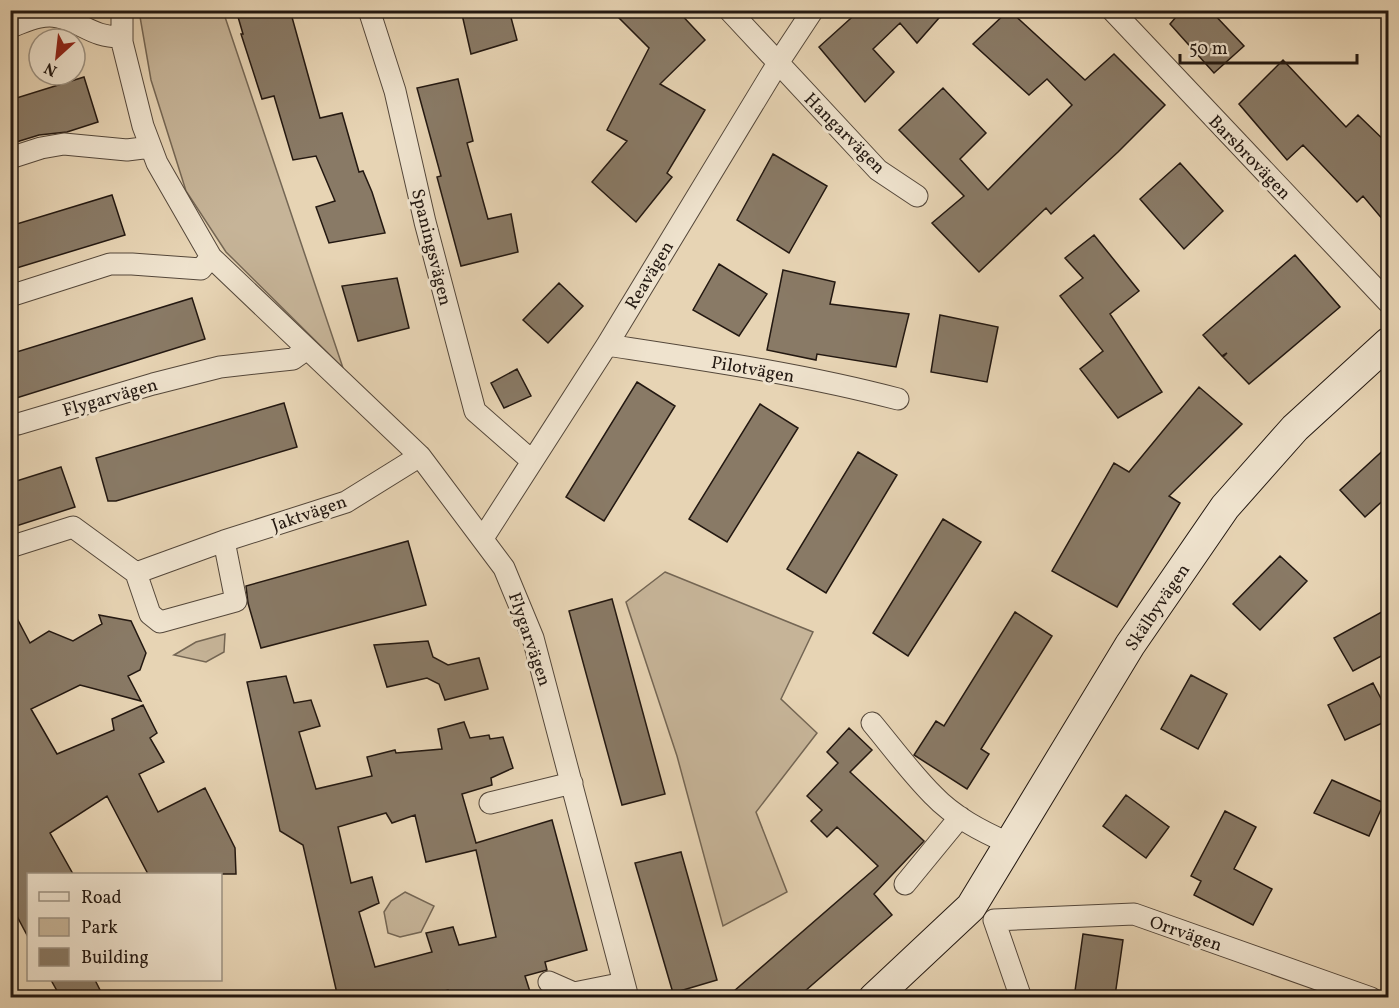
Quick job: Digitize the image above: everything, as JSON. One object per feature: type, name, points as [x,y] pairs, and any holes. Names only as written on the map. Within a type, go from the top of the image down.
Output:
[{"type":"street","name":"Flygarvägen","points":[[122,10],[122,37],[143,126],[157,163],[211,257],[420,456],[504,568],[533,638],[626,990]]},
{"type":"street","name":"Spaningsvägen","points":[[369,10],[395,91],[425,222],[475,411],[532,462]]},
{"type":"street","name":"Hangarvägen","points":[[729,10],[878,170],[917,196]]},
{"type":"street","name":"Reavägen","points":[[483,538],[607,345],[778,63],[813,10]]},
{"type":"street","name":"Barsbrovägen","points":[[1112,10],[1389,302]]},
{"type":"street","points":[[10,27],[41,17],[58,17],[106,37],[122,37]]},
{"type":"street","points":[[10,158],[41,148],[64,144],[127,150],[151,147]]},
{"type":"street","points":[[10,296],[110,264],[201,269],[211,257]]},
{"type":"street","name":"Skälbyvägen","points":[[874,998],[982,913],[1008,843],[1130,645],[1225,507],[1295,428],[1389,343]]},
{"type":"street","name":"Pilotvägen","points":[[607,345],[757,369],[865,390],[898,399]]},
{"type":"street","name":"Flygarvägen","points":[[18,424],[153,384],[220,367],[293,359],[307,349]]},
{"type":"street","name":"Jaktvägen","points":[[136,573],[224,541],[346,502],[420,456]]},
{"type":"street","points":[[10,547],[74,527],[136,573],[150,614],[160,622],[236,601],[224,541]]},
{"type":"street","points":[[872,723],[934,796],[960,817],[987,834],[1008,843]]},
{"type":"street","points":[[490,803],[572,783]]},
{"type":"street","points":[[905,884],[960,817]]},
{"type":"street","points":[[982,913],[1021,998]]},
{"type":"street","name":"Orrvägen","points":[[982,913],[1134,914],[1371,998]]},
{"type":"street","points":[[549,982],[574,993],[626,990]]},
{"type":"green space","points":[[139,11],[223,11],[343,368],[226,252],[186,191],[151,80]]},
{"type":"green space","points":[[665,572],[813,632],[781,699],[817,733],[756,812],[787,892],[723,926],[677,756],[626,602]]},
{"type":"green space","points":[[225,634],[224,652],[206,662],[174,655],[196,642]]},
{"type":"green space","points":[[405,892],[434,906],[421,932],[400,937],[388,933],[384,912],[391,901]]},
{"type":"building","points":[[236,10],[290,10],[320,118],[342,113],[359,172],[363,171],[372,192],[385,233],[329,243],[316,207],[335,201],[316,156],[293,160],[274,96],[262,99],[241,34],[243,34]]},
{"type":"building","points":[[461,10],[509,10],[517,40],[471,54]]},
{"type":"building","points":[[611,10],[677,10],[705,40],[660,84],[705,110],[667,173],[672,177],[636,222],[592,182],[627,141],[607,130],[649,48]]},
{"type":"building","points":[[860,10],[946,10],[917,43],[900,23],[873,49],[894,72],[865,102],[819,47]]},
{"type":"building","points":[[1009,10],[1085,80],[1114,54],[1165,105],[1051,214],[1046,208],[979,272],[932,223],[964,196],[899,130],[943,88],[986,133],[960,159],[988,190],[1072,105],[1047,79],[1029,95],[973,44]]},
{"type":"building","points":[[1182,10],[1210,10],[1244,46],[1214,73],[1170,24]]},
{"type":"building","points":[[1283,60],[1346,127],[1358,115],[1389,145],[1389,227],[1363,196],[1357,202],[1303,145],[1287,160],[1239,104]]},
{"type":"building","points":[[458,79],[473,141],[467,143],[488,219],[511,214],[518,252],[461,266],[437,177],[441,176],[417,88]]},
{"type":"building","points":[[52,87],[87,87],[98,122],[67,132],[39,135],[10,144],[10,100]]},
{"type":"building","points":[[773,154],[827,186],[789,253],[737,220]]},
{"type":"building","points":[[1180,163],[1223,211],[1184,249],[1140,199]]},
{"type":"building","points":[[112,195],[125,235],[10,270],[10,226]]},
{"type":"building","points":[[1094,235],[1139,291],[1110,314],[1162,392],[1118,418],[1080,369],[1103,351],[1060,296],[1083,278],[1065,258]]},
{"type":"building","points":[[1295,255],[1340,307],[1249,384],[1223,357],[1227,353],[1222,356],[1203,335]]},
{"type":"building","points":[[719,264],[767,294],[739,336],[693,310]]},
{"type":"building","points":[[783,270],[835,282],[830,304],[909,314],[896,367],[817,354],[816,360],[767,350]]},
{"type":"building","points":[[397,278],[409,328],[358,341],[342,286]]},
{"type":"building","points":[[559,283],[583,306],[548,343],[523,320]]},
{"type":"building","points":[[192,298],[205,339],[10,400],[10,354]]},
{"type":"building","points":[[940,315],[998,327],[987,382],[931,372]]},
{"type":"building","points":[[517,369],[531,396],[504,408],[491,383]]},
{"type":"building","points":[[637,382],[675,406],[604,521],[566,497]]},
{"type":"building","points":[[1199,387],[1242,424],[1169,496],[1180,503],[1117,607],[1052,571],[1114,463],[1129,472]]},
{"type":"building","points":[[284,403],[297,447],[116,501],[108,501],[96,458]]},
{"type":"building","points":[[760,404],[798,428],[727,542],[689,519]]},
{"type":"building","points":[[1389,445],[1389,495],[1365,517],[1340,490]]},
{"type":"building","points":[[858,452],[897,475],[826,593],[787,569]]},
{"type":"building","points":[[61,467],[75,507],[10,528],[10,483]]},
{"type":"building","points":[[943,519],[981,542],[908,656],[873,633]]},
{"type":"building","points":[[408,541],[426,605],[261,648],[248,603],[246,586]]},
{"type":"building","points":[[1280,556],[1307,581],[1260,630],[1233,604]]},
{"type":"building","points":[[612,599],[665,794],[622,805],[569,611]]},
{"type":"building","points":[[10,605],[30,643],[49,631],[73,641],[102,624],[99,615],[131,621],[146,653],[140,670],[128,676],[141,701],[80,685],[31,709],[57,754],[114,730],[112,719],[143,705],[157,733],[150,738],[164,762],[139,774],[158,812],[205,788],[235,848],[236,874],[147,873],[107,796],[50,833],[72,873],[27,873],[27,935],[10,903]]},
{"type":"building","points":[[1389,608],[1389,652],[1353,671],[1334,638]]},
{"type":"building","points":[[1015,612],[1052,636],[981,749],[989,754],[967,789],[914,755],[936,721],[944,726]]},
{"type":"building","points":[[428,641],[433,657],[448,665],[479,658],[488,689],[445,700],[439,684],[427,678],[387,687],[374,645]]},
{"type":"building","points":[[1191,675],[1227,694],[1198,749],[1161,729]]},
{"type":"building","points":[[286,676],[294,703],[311,700],[320,726],[299,732],[316,789],[372,776],[367,757],[395,750],[396,753],[442,749],[438,729],[464,722],[470,738],[489,735],[490,739],[503,737],[513,768],[491,778],[492,785],[462,794],[476,843],[552,820],[587,950],[545,962],[547,970],[525,976],[532,998],[450,998],[448,990],[422,998],[338,998],[303,845],[280,831],[247,682]],"holes":[[[386,813],[392,823],[415,815],[426,862],[476,850],[496,937],[459,945],[453,927],[426,933],[432,952],[375,967],[359,912],[379,903],[372,877],[351,883],[338,827]]]},
{"type":"building","points":[[1373,683],[1389,714],[1389,720],[1345,740],[1328,705]]},
{"type":"building","points":[[849,728],[872,750],[850,772],[924,841],[874,894],[892,915],[797,998],[726,998],[878,866],[837,827],[827,837],[811,821],[822,810],[807,796],[838,763],[827,752]]},
{"type":"building","points":[[1332,780],[1384,803],[1369,836],[1314,813]]},
{"type":"building","points":[[1126,795],[1169,827],[1146,858],[1103,826]]},
{"type":"building","points":[[1225,811],[1256,827],[1234,869],[1272,889],[1253,925],[1194,895],[1201,881],[1191,876]]},
{"type":"building","points":[[681,852],[717,980],[673,993],[635,863]]},
{"type":"building","points":[[1083,934],[1123,940],[1115,996],[1075,991]]},
{"type":"building","points":[[52,981],[96,981],[104,998],[61,998]]}]
